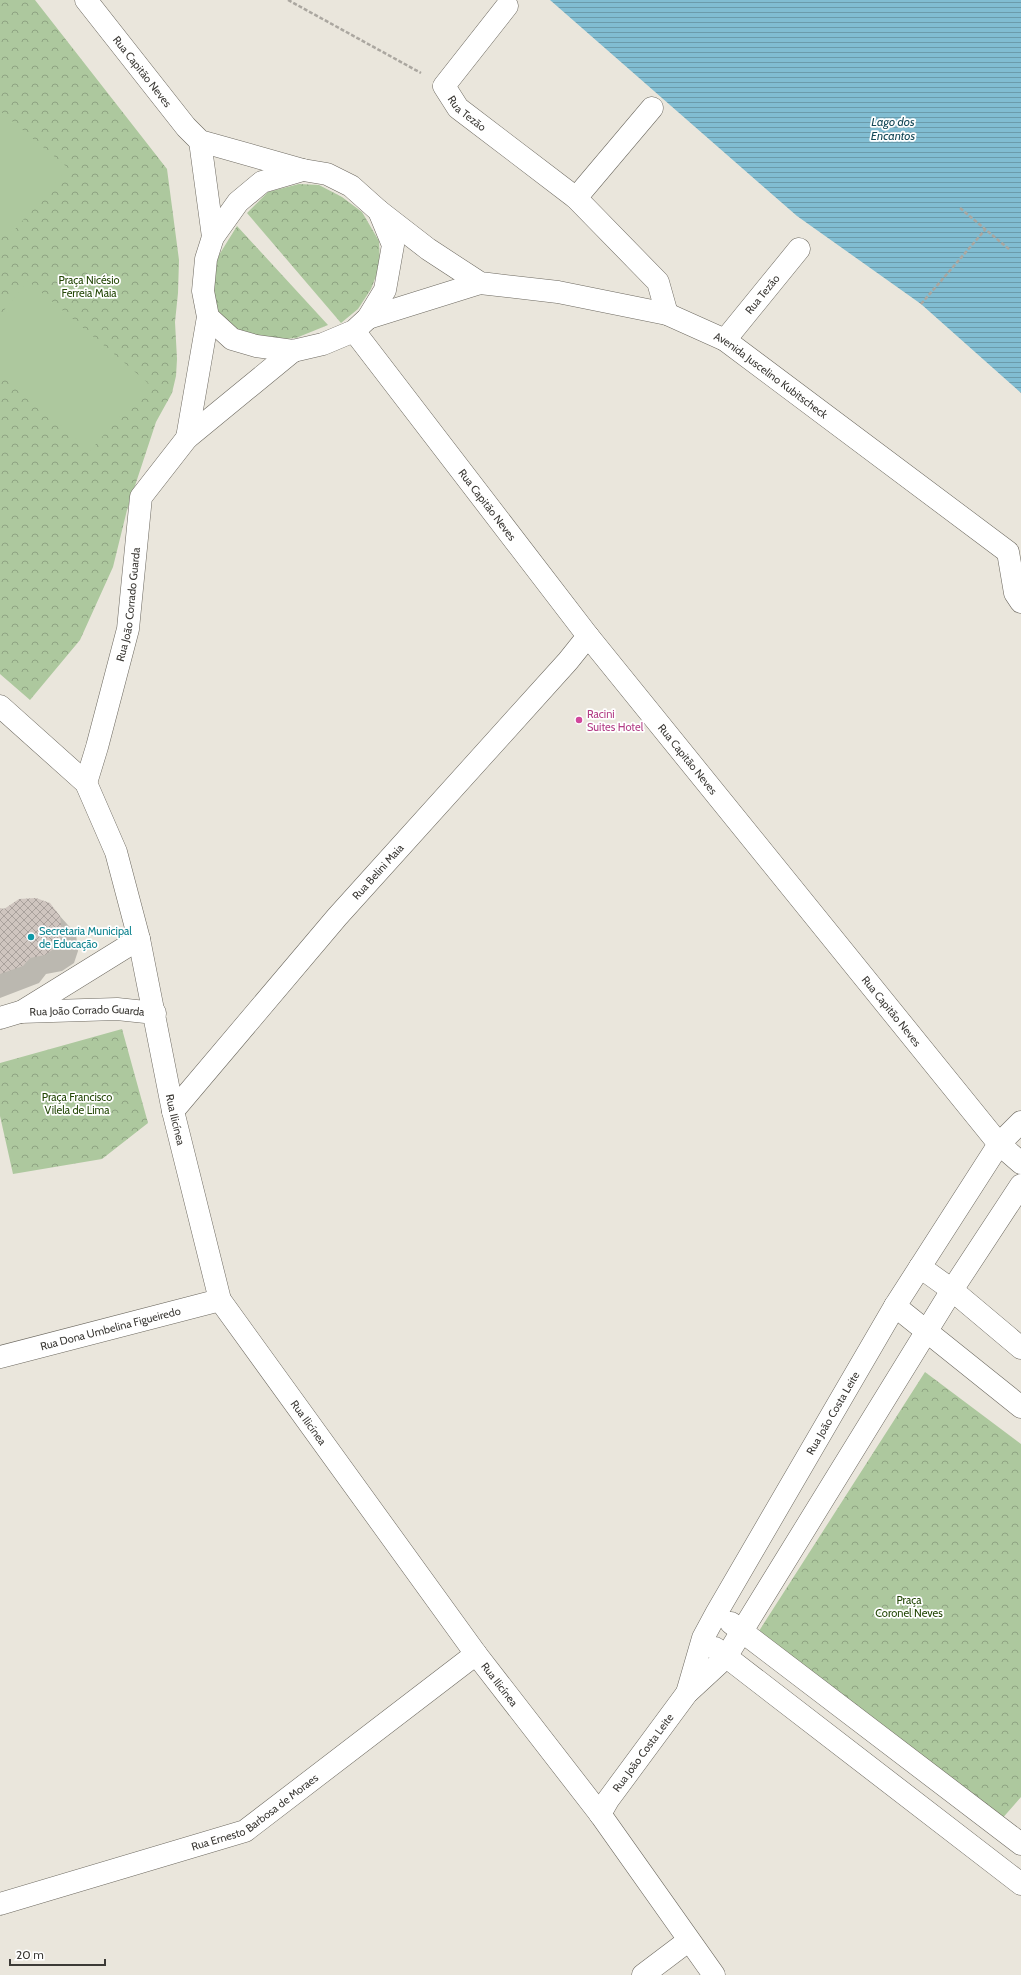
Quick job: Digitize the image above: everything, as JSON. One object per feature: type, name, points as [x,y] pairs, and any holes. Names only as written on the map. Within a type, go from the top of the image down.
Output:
[{"type":"street","name":"Rua Capitão Neves","points":[[86,0],[186,127],[200,141],[302,170],[327,174],[351,186],[379,211]]},
{"type":"street","name":"Rua Tezão","points":[[508,6],[444,86],[458,108],[576,198],[658,282],[667,314]]},
{"type":"street","points":[[576,198],[652,108]]},
{"type":"street","points":[[200,141],[213,237]]},
{"type":"street","points":[[293,350],[256,346],[232,339],[208,317],[202,291],[206,259],[213,237],[238,202],[262,182],[302,170]]},
{"type":"street","points":[[361,325],[385,290],[393,245],[379,211]]},
{"type":"street","name":"Avenida Juscelino Kubitscheck","points":[[379,211],[428,249],[480,283]]},
{"type":"street","name":"Rua Tezão","points":[[725,340],[799,250]]},
{"type":"street","name":"Avenida Juscelino Kubitscheck","points":[[293,350],[323,344],[361,325],[480,283],[558,292],[667,314],[725,340],[1015,555]]},
{"type":"street","name":"Rua João Corrado Guarda","points":[[187,438],[208,317]]},
{"type":"street","name":"Rua Capitão Neves","points":[[361,325],[588,636],[999,1144]]},
{"type":"street","name":"Rua João Corrado Guarda","points":[[86,783],[128,630],[141,497],[187,438],[293,350]]},
{"type":"street","points":[[1015,555],[1015,593],[1021,602]]},
{"type":"street","name":"Rua Belini Maia","points":[[172,1111],[337,917],[568,661],[588,636]]},
{"type":"street","points":[[0,706],[86,783]]},
{"type":"street","name":"Rua Ilicínea","points":[[86,783],[116,852],[140,939],[155,1013],[172,1111],[220,1300],[476,1654],[600,1814],[688,1941],[714,1975]]},
{"type":"street","name":"Rua João Corrado Guarda","points":[[10,1015],[140,939]]},
{"type":"street","name":"Rua João Corrado Guarda","points":[[10,1015],[117,1008],[155,1013]]},
{"type":"street","name":"Rua João Costa Leite","points":[[687,1693],[703,1638],[895,1306],[999,1144],[1021,1122]]},
{"type":"street","points":[[999,1144],[1021,1163]]},
{"type":"street","name":"Rua João Costa Leite","points":[[600,1814],[608,1800],[687,1693],[726,1657],[952,1290],[1021,1185]]},
{"type":"street","points":[[920,1267],[952,1290],[1021,1348]]},
{"type":"street","name":"Rua Dona Umbelina Figueiredo","points":[[0,1357],[220,1300]]},
{"type":"street","points":[[895,1306],[1021,1407]]},
{"type":"street","points":[[717,1612],[1021,1844]]},
{"type":"street","points":[[703,1638],[1021,1884]]},
{"type":"street","name":"Rua Ernesto Barbosa de Moraes","points":[[0,1904],[245,1831],[476,1654]]},
{"type":"street","points":[[1004,1871],[1021,1849]]},
{"type":"street","points":[[643,1975],[688,1941]]},
{"type":"path","points":[[288,0],[444,86]]},
{"type":"path","points":[[960,208],[1010,250]]},
{"type":"path","points":[[921,304],[985,230]]},
{"type":"green space","name":"Praça Nicésio Ferreia Maia","points":[[0,0],[35,0],[167,169],[179,260],[175,322],[177,359],[176,376],[172,393],[156,422],[127,510],[113,567],[80,640],[30,700],[0,674]]},
{"type":"green space","points":[[0,111],[68,168],[11,234],[0,224]]},
{"type":"green space","points":[[299,184],[319,185],[342,197],[362,212],[379,241],[380,266],[371,289],[358,309],[341,323],[247,213],[268,192]]},
{"type":"green space","points":[[237,226],[328,325],[296,338],[273,340],[239,334],[216,309],[212,292],[213,274],[219,255]]},
{"type":"green space","points":[[28,281],[148,383],[90,451],[0,373],[0,315]]},
{"type":"green space","name":"Praça Francisco Vilela de Lima","points":[[122,1029],[148,1123],[102,1159],[13,1174],[0,1116],[0,1063]]},
{"type":"green space","name":"Praça Coronel Neves","points":[[925,1372],[1021,1444],[1021,1797],[1000,1821],[759,1631]]},
{"type":"water","name":"Lago dos Encantos","points":[[550,0],[1021,0],[1021,393],[921,304],[797,216]]},
{"type":"building","name":"Secretaria Municipal de Educação","points":[[36,898],[50,903],[60,916],[62,933],[58,946],[45,955],[30,958],[23,966],[0,974],[0,908],[4,909],[19,899]]},
{"type":"place","name":"Racini Suites Hotel","points":[[579,720]]},
{"type":"place","name":"Secretaria Municipal de Educação","points":[[31,937]]}]
